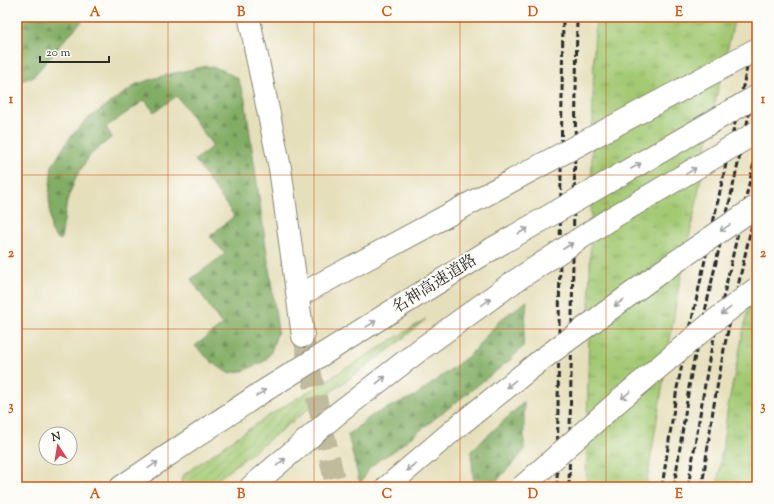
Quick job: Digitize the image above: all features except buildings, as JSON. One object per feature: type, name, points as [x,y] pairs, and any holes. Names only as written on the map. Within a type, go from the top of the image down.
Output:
[{"type":"main road","points":[[255,47],[280,168],[303,336]]},
{"type":"main road","points":[[298,296],[757,49]]},
{"type":"main road","name":"名神高速道路","points":[[121,487],[258,394],[490,250],[757,96]]},
{"type":"main road","points":[[251,487],[337,414],[421,349],[512,283],[610,219],[757,132]]},
{"type":"main road","points":[[387,487],[457,427],[541,360],[658,274],[757,206]]},
{"type":"main road","points":[[522,487],[614,405],[709,325],[757,288]]},
{"type":"street","points":[[249,17],[255,47]]},
{"type":"green space","points":[[17,17],[86,17],[33,77],[17,82]]},
{"type":"green space","points":[[596,17],[735,17],[716,97],[678,291],[646,487],[586,487],[594,46]]},
{"type":"green space","points":[[207,66],[223,70],[238,79],[245,99],[278,331],[271,352],[265,361],[243,371],[228,373],[213,363],[195,346],[222,325],[191,279],[225,254],[210,236],[234,216],[195,160],[213,146],[177,96],[154,112],[145,100],[106,127],[112,137],[90,155],[76,177],[67,201],[61,240],[55,237],[51,230],[49,196],[52,166],[69,139],[86,120],[137,84],[166,75]]},
{"type":"green space","points":[[757,265],[757,487],[717,487],[728,406]]},
{"type":"green space","points":[[527,301],[523,347],[510,360],[391,453],[380,459],[369,469],[360,484],[348,435],[371,416],[415,396],[470,355],[501,319]]},
{"type":"green space","points":[[426,319],[394,346],[320,400],[208,487],[180,487],[182,476],[228,443],[273,413]]},
{"type":"green space","points":[[524,402],[524,451],[491,487],[474,487],[471,451]]},
{"type":"tunnel","points":[[303,336],[336,487]]},
{"type":"railway","points":[[557,487],[563,17]]},
{"type":"railway","points":[[569,487],[577,17]]},
{"type":"railway","points":[[662,487],[677,388],[757,22]]},
{"type":"railway","points":[[674,487],[691,374],[757,79]]},
{"type":"railway","points":[[688,487],[709,360],[757,149]]},
{"type":"railway","points":[[702,487],[713,410],[725,344],[757,202]]}]
